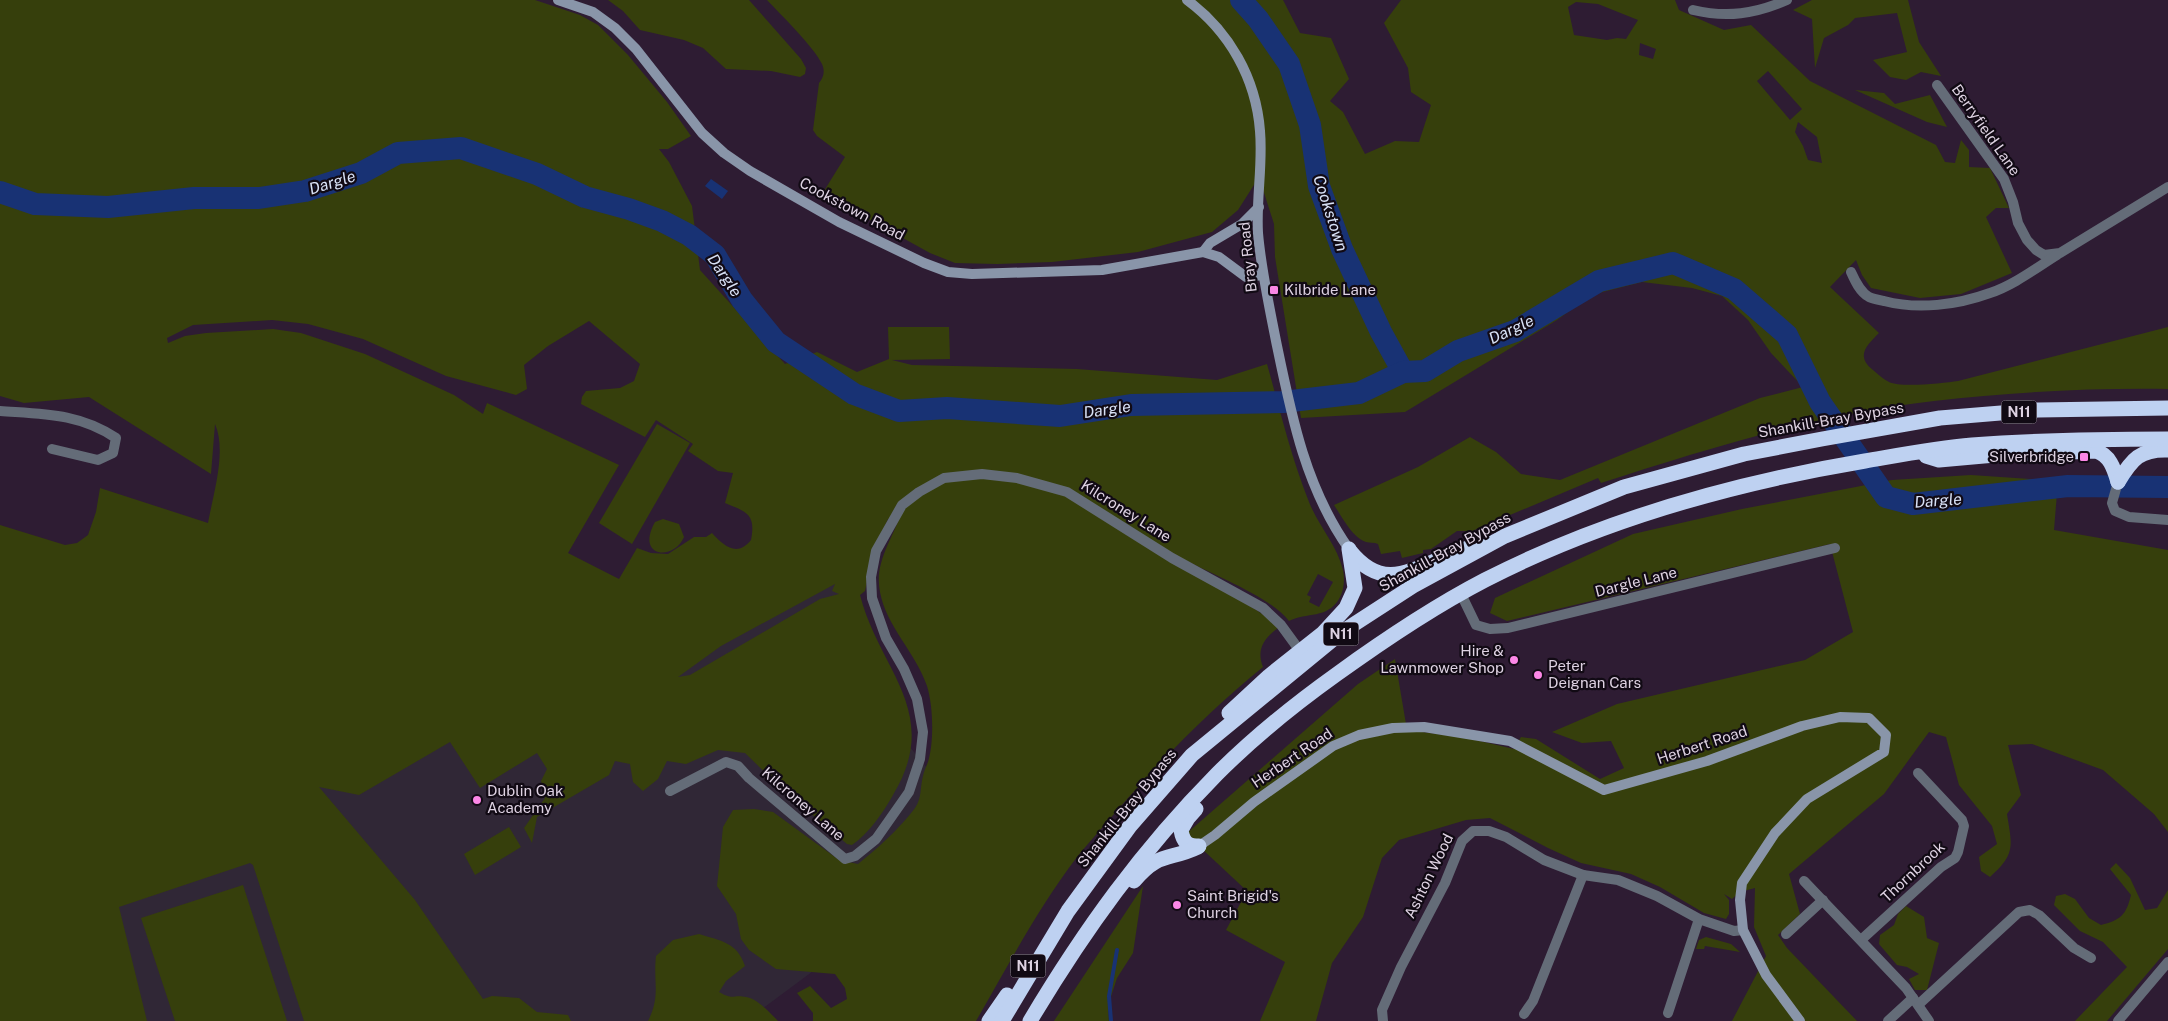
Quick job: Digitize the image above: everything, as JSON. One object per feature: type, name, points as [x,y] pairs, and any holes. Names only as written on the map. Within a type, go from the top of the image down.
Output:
[{"type":"highway","name":"Shankill-Bray Bypass","points":[[1002,1021],[1068,911],[1130,826],[1192,755],[1342,632],[1413,586],[1505,536],[1624,487],[1744,454],[1822,438],[1940,418],[2038,410],[2168,408]]},
{"type":"highway","name":"N11","points":[[1030,1021],[1093,920],[1133,868],[1186,806],[1220,771],[1296,704],[1368,651],[1461,594],[1540,555],[1620,523],[1711,493],[1840,465],[1969,445],[2091,439],[2168,439]]},
{"type":"highway","name":"N11","points":[[1916,453],[1939,460],[1995,454],[2096,450],[2110,461],[2116,489]]},
{"type":"highway","points":[[2116,489],[2126,468],[2141,454],[2157,450],[2168,450]]},
{"type":"highway","name":"N11","points":[[1349,549],[1360,563],[1369,568],[1380,573],[1403,574],[1441,558],[1505,536]]},
{"type":"highway","name":"N11","points":[[1192,755],[1212,729],[1269,676],[1338,618],[1346,608],[1353,596],[1354,580],[1349,549]]},
{"type":"highway","name":"N11","points":[[1199,846],[1190,846],[1182,837],[1181,830],[1188,818],[1222,782],[1281,726],[1356,667],[1368,651]]},
{"type":"highway","name":"N11","points":[[1040,1021],[1078,958],[1142,873],[1152,863],[1164,856],[1199,846]]},
{"type":"highway","name":"N11","points":[[989,1021],[1068,911]]},
{"type":"street","name":"Cookstown Road","points":[[558,0],[593,12],[615,28],[636,49],[698,128],[724,153],[750,171],[839,222],[932,266],[948,272],[972,274],[1102,270],[1203,252]]},
{"type":"street","name":"Bray Road","points":[[1187,0],[1203,12],[1231,44],[1249,77],[1260,130],[1258,231],[1263,275],[1286,389],[1301,450],[1326,514],[1349,549]]},
{"type":"street","points":[[1693,10],[1714,15],[1744,14],[1787,0]]},
{"type":"street","name":"Berryfield Lane","points":[[1937,85],[2004,179],[2014,202],[2018,222],[2027,240],[2036,250],[2044,255],[2060,253]]},
{"type":"street","points":[[1851,272],[1858,286],[1869,297],[1896,304],[1931,306],[1960,302],[1992,293],[2021,278],[2168,187]]},
{"type":"street","points":[[1259,207],[1242,224],[1210,243],[1203,252],[1219,257],[1246,277],[1263,275]]},
{"type":"street","points":[[0,411],[71,417],[99,426],[116,438],[113,453],[98,460],[52,449]]},
{"type":"street","name":"Kilcroney Lane","points":[[670,791],[726,762],[738,766],[749,778],[845,859],[855,856],[876,839],[909,792],[920,759],[923,732],[917,699],[904,669],[886,638],[872,598],[871,577],[876,550],[902,505],[919,492],[944,478],[982,474],[1017,478],[1067,492],[1172,558],[1263,608],[1282,625],[1300,651]]},
{"type":"street","points":[[2116,489],[2112,503],[2115,512],[2129,517],[2168,520]]},
{"type":"street","name":"Dargle Lane","points":[[1461,594],[1476,625],[1490,629],[1508,628],[1835,548]]},
{"type":"street","name":"Herbert Road","points":[[1199,846],[1254,802],[1333,746],[1359,735],[1379,730],[1408,726],[1424,727],[1510,741],[1604,790],[1707,761],[1802,726],[1840,717],[1869,718],[1886,735],[1884,752],[1807,799],[1775,833],[1742,883],[1740,900],[1743,930],[1766,975],[1800,1021]]},
{"type":"street","name":"Thornbrook","points":[[1861,940],[1941,868],[1955,858],[1958,852],[1964,826],[1962,820],[1918,774]]},
{"type":"street","name":"Ashton Wood","points":[[1383,1021],[1382,1010],[1401,967],[1445,884],[1457,852],[1467,835],[1473,831],[1489,831],[1506,837],[1544,860],[1583,875],[1618,880],[1657,896],[1699,919],[1734,931],[1743,930]]},
{"type":"street","points":[[1524,1014],[1533,1000],[1583,875]]},
{"type":"street","points":[[1804,881],[1916,1001],[1929,1021]]},
{"type":"street","points":[[1786,934],[1823,900]]},
{"type":"street","points":[[1888,1021],[1916,1001],[2019,912],[2030,910],[2039,915],[2074,948],[2090,958]]},
{"type":"street","points":[[1668,1013],[1699,919]]},
{"type":"street","points":[[2123,1019],[2168,962]]},
{"type":"shaded area","name":"Dublin Oak Academy","points":[[835,576],[905,741],[987,842],[746,1021],[0,1021],[0,758]]},
{"type":"green space","points":[[0,0],[535,0],[580,15],[598,25],[628,55],[667,102],[691,136],[668,149],[659,149],[669,162],[692,206],[700,270],[785,364],[817,352],[857,372],[889,359],[888,327],[949,327],[950,359],[892,360],[912,365],[1077,369],[1217,380],[1267,364],[1297,468],[1313,511],[1340,561],[1344,574],[1344,585],[1339,599],[1329,610],[1289,621],[1270,604],[1227,580],[1187,561],[1189,572],[1250,606],[1272,621],[1278,628],[1265,640],[1261,650],[1260,655],[1263,667],[1223,701],[1168,755],[1077,857],[1036,917],[976,1021],[813,1021],[813,1013],[797,993],[810,986],[831,1008],[847,999],[845,988],[835,974],[776,969],[749,950],[741,939],[736,914],[717,886],[723,827],[733,810],[754,809],[773,812],[839,860],[858,864],[896,830],[917,804],[931,750],[931,703],[922,674],[888,616],[883,604],[879,581],[879,571],[885,552],[900,516],[888,519],[874,549],[865,591],[860,595],[869,622],[902,692],[910,715],[912,739],[907,766],[893,795],[875,822],[852,845],[847,844],[783,790],[745,753],[718,750],[686,764],[667,761],[658,779],[643,791],[633,782],[630,764],[615,761],[609,775],[537,817],[532,843],[524,828],[545,798],[541,781],[547,769],[537,753],[480,788],[450,742],[359,795],[319,787],[415,900],[483,999],[492,996],[519,998],[537,1012],[568,1015],[571,1021],[304,1021],[253,865],[250,863],[119,907],[147,1021],[0,1021],[0,525],[65,545],[77,543],[88,535],[96,512],[100,488],[208,523],[218,473],[220,447],[215,424],[211,474],[89,397],[24,403],[0,396]],"holes":[[[272,320],[308,324],[363,339],[446,376],[516,395],[527,389],[524,365],[548,346],[589,321],[640,364],[634,381],[620,388],[586,391],[582,397],[581,404],[645,437],[656,420],[693,444],[688,451],[718,471],[733,473],[725,503],[744,512],[751,519],[751,540],[741,548],[735,549],[725,545],[712,533],[706,537],[694,537],[668,554],[651,553],[637,548],[619,579],[568,553],[619,465],[487,403],[483,414],[454,395],[365,354],[301,333],[273,329],[206,333],[185,336],[168,343],[167,338],[193,325]],[[1318,574],[1333,582],[1319,607],[1309,602],[1311,597],[1307,595]],[[835,584],[832,591],[839,594],[820,599],[690,675],[678,677],[721,646]]]},
{"type":"green space","points":[[608,0],[749,0],[801,59],[806,68],[805,74],[800,77],[771,71],[726,69],[703,48],[684,40],[640,30],[623,11]]},
{"type":"green space","points":[[767,0],[1283,0],[1300,33],[1331,38],[1349,79],[1330,101],[1343,112],[1365,154],[1395,141],[1419,142],[1431,105],[1411,92],[1408,68],[1384,23],[1401,0],[1675,0],[1679,10],[1724,30],[1751,25],[1810,81],[1936,145],[1945,162],[1955,163],[1961,140],[1969,150],[1969,167],[1990,168],[2009,208],[1996,208],[1986,217],[2012,273],[1961,294],[1920,298],[1871,288],[1862,275],[1856,260],[1830,287],[1879,333],[1867,346],[1864,355],[1868,365],[1881,376],[1889,382],[1903,385],[1958,381],[2168,327],[2168,389],[2080,390],[1992,395],[1934,401],[1849,414],[1724,445],[1601,483],[1598,478],[1472,531],[1457,531],[1431,549],[1423,550],[1423,553],[1402,558],[1400,551],[1381,554],[1378,544],[1366,542],[1356,536],[1334,505],[1418,467],[1470,437],[1496,452],[1521,474],[1560,480],[1760,398],[1803,387],[1771,353],[1748,320],[1722,296],[1692,288],[1642,282],[1591,295],[1557,320],[1405,412],[1301,418],[1275,257],[1274,224],[1259,177],[1238,210],[1212,232],[1138,252],[1052,262],[955,263],[930,253],[872,221],[819,199],[845,157],[817,136],[813,130],[819,83],[824,74],[824,69],[818,57],[805,40]],"holes":[[[1576,2],[1598,4],[1638,20],[1626,39],[1607,40],[1574,35],[1568,7]],[[1640,43],[1656,49],[1653,59],[1639,55]],[[1768,71],[1802,109],[1790,120],[1757,81]],[[1798,122],[1817,137],[1822,163],[1808,160],[1795,132]]]},
{"type":"green space","points":[[1812,0],[1908,0],[1919,42],[1941,76],[1921,72],[1906,80],[1890,77],[1873,60],[1907,52],[1897,13],[1855,18],[1848,25],[1824,38],[1815,68],[1812,19],[1793,10]]},
{"type":"green space","points":[[1855,90],[1884,93],[1895,104],[1930,95],[1947,127],[1927,122]]},
{"type":"green space","points":[[657,424],[690,443],[632,544],[599,523]]},
{"type":"green space","points":[[1971,475],[2058,481],[2054,530],[2168,550],[2168,832],[2154,814],[2103,770],[2032,744],[2008,745],[2021,795],[2007,814],[2011,842],[2008,855],[1990,877],[1981,871],[1979,857],[1997,844],[1992,826],[1959,785],[1946,737],[1929,732],[1884,794],[1789,874],[1800,914],[1778,935],[1787,948],[1857,1021],[1732,1021],[1766,956],[1754,927],[1755,888],[1740,892],[1732,899],[1724,894],[1729,900],[1729,914],[1726,919],[1704,913],[1660,887],[1631,874],[1581,863],[1490,818],[1466,820],[1399,840],[1382,858],[1363,917],[1332,963],[1316,1021],[1260,1021],[1285,962],[1226,930],[1247,891],[1186,834],[1358,684],[1395,659],[1407,730],[1467,738],[1514,749],[1521,737],[1536,739],[1600,779],[1624,768],[1611,741],[1582,743],[1552,732],[1617,704],[1805,660],[1853,632],[1830,544],[1507,621],[1490,613],[1495,598],[1633,534],[1742,509],[1892,480]]},
{"type":"green space","points":[[663,519],[679,524],[684,537],[679,545],[672,550],[658,552],[653,549],[650,543],[650,534],[655,522]]},
{"type":"green space","points":[[509,827],[521,847],[475,875],[464,854]]},
{"type":"green space","points":[[2116,863],[2130,878],[2145,910],[2157,908],[2168,890],[2168,949],[2107,1021],[2075,1021],[2127,967],[2103,942],[2080,931],[2054,905],[2056,896],[2065,894],[2075,899],[2089,918],[2101,925],[2118,919],[2127,908],[2131,895],[2110,869]]},
{"type":"green space","points":[[243,885],[287,1021],[175,1021],[141,918]]},
{"type":"green space","points":[[1143,886],[1133,953],[1117,978],[1108,1006],[1109,1021],[1054,1021]]},
{"type":"green space","points":[[1906,906],[1924,917],[1927,938],[1939,943],[1927,990],[1915,990],[1909,979],[1919,974],[1907,967],[1897,965],[1879,944],[1880,935],[1894,925],[1898,914]]},
{"type":"green space","points":[[699,934],[733,947],[742,958],[745,966],[726,981],[719,992],[731,997],[741,996],[755,1000],[778,1021],[648,1021],[655,996],[656,956],[673,940]]},
{"type":"green space","points":[[1706,937],[1731,944],[1740,952],[1705,946],[1704,949],[1696,949],[1699,940]]},
{"type":"water","points":[[711,179],[728,191],[722,199],[705,186]]},
{"type":"waterway","name":"Cookstown","points":[[1241,0],[1258,19],[1289,64],[1310,125],[1319,186],[1342,249],[1381,332],[1403,372]]},
{"type":"waterway","name":"Dargle","points":[[0,192],[35,204],[108,207],[194,198],[259,198],[305,191],[361,173],[398,153],[461,148],[537,174],[585,197],[629,209],[662,221],[689,235],[715,255],[742,300],[776,342],[854,394],[899,411],[947,408],[1060,416],[1131,405],[1283,402],[1359,393],[1403,372],[1425,371],[1458,351],[1515,331],[1599,281],[1673,263],[1734,289],[1787,335],[1820,402],[1886,497],[1913,504],[2068,486],[2168,487]]},
{"type":"waterway","points":[[1111,1021],[1109,996],[1117,950]]},
{"type":"place","name":"Kilbride Lane","points":[[1274,290]]},
{"type":"place","name":"Silverbridge","points":[[2084,457]]},
{"type":"place","name":"Hire & Lawnmower Shop","points":[[1514,660]]},
{"type":"place","name":"Peter Deignan Cars","points":[[1538,675]]},
{"type":"place","name":"Dublin Oak Academy","points":[[477,800]]},
{"type":"place","name":"Saint Brigid's Church","points":[[1177,905]]}]
